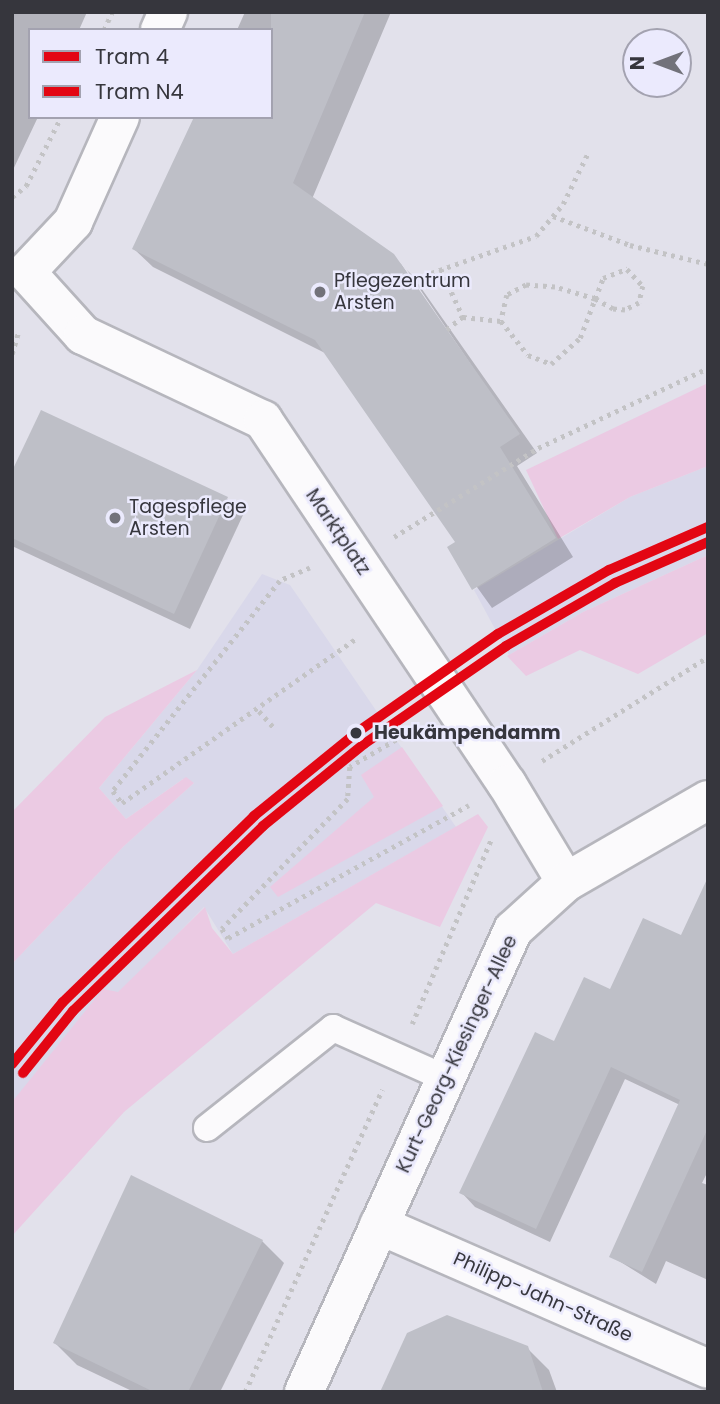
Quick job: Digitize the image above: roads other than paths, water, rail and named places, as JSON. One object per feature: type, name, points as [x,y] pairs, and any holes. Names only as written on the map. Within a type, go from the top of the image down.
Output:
[{"type":"street","points":[[161,28],[168,12]]},
{"type":"street","points":[[19,272],[73,222],[119,119]]},
{"type":"street","name":"Marktplatz","points":[[19,272],[83,335],[263,420],[507,784],[566,882]]},
{"type":"street","name":"Kurt-Georg-Kiesinger-Allee","points":[[304,1392],[513,930],[566,882],[708,800]]},
{"type":"street","name":"Philipp-Jahn-Straße","points":[[379,1225],[708,1369]]},
{"type":"lane","points":[[207,1128],[332,1028],[445,1078]]},
{"type":"tram line","name":"4","points":[[12,1064],[63,1002],[254,816],[356,733],[498,634],[609,570],[708,527]]},
{"type":"tram line","name":"N4","points":[[23,1073],[73,1011],[263,826],[364,744],[506,646],[615,583],[708,542]]},
{"type":"place","name":"Pflegezentrum Arsten","points":[[320,292]]},
{"type":"place","name":"Tagespflege Arsten","points":[[115,518]]},
{"type":"place","name":"Heukämpendamm","points":[[356,733]]}]
